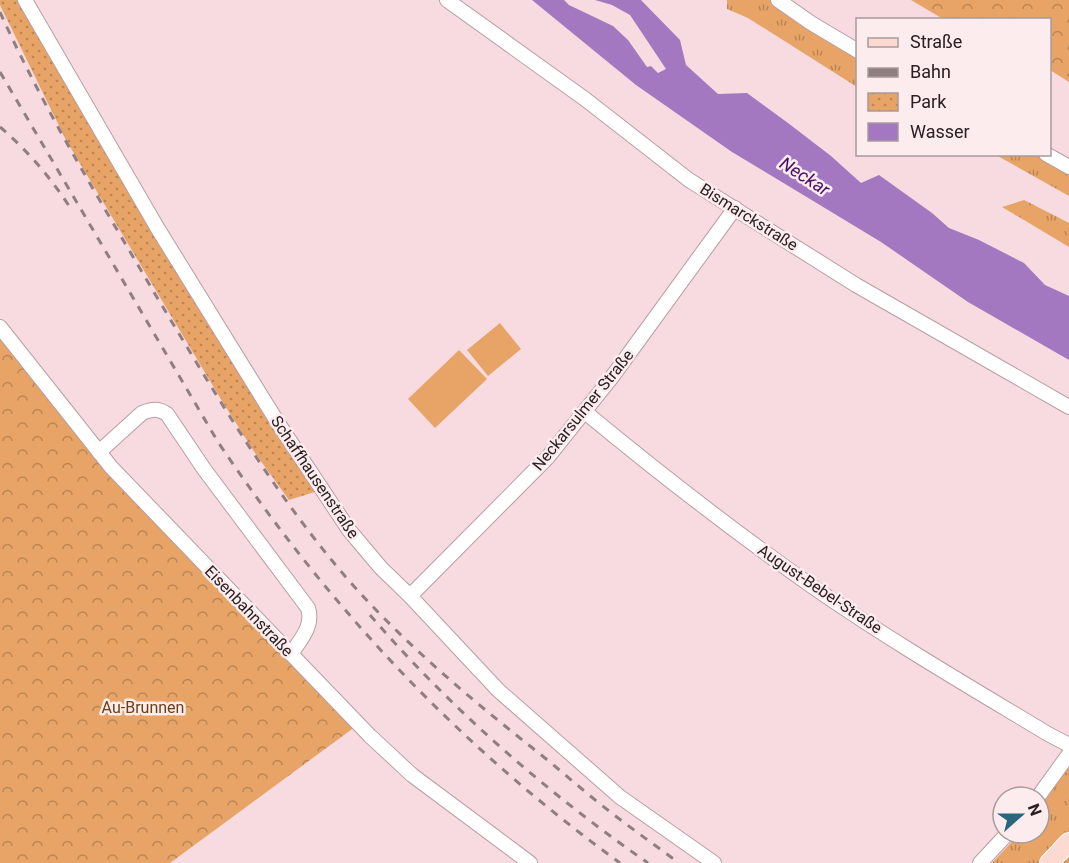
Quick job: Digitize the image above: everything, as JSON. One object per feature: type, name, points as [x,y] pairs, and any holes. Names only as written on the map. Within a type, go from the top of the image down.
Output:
[{"type":"main road","points":[[1049,863],[1069,842]]},
{"type":"main road","points":[[1059,863],[1069,842]]},
{"type":"street","name":"Schaffhausenstraße","points":[[25,0],[158,229],[284,432],[349,530],[381,568],[498,690],[620,797],[714,863]]},
{"type":"street","name":"Bismarckstraße","points":[[447,0],[580,95],[690,180],[856,285],[1069,407]]},
{"type":"street","points":[[778,0],[856,50]]},
{"type":"street","points":[[1050,156],[1069,167]]},
{"type":"street","name":"Neckarsulmer Straße","points":[[410,596],[548,457],[612,377],[735,208]]},
{"type":"street","name":"Eisenbahnstraße","points":[[0,327],[111,467],[376,742],[412,775],[530,863]]},
{"type":"street","points":[[99,452],[142,413],[159,409],[167,414],[204,470],[308,608],[309,624],[291,654]]},
{"type":"street","name":"August-Bebel-Straße","points":[[585,412],[689,496],[818,590],[917,654],[1069,745]]},
{"type":"street","points":[[1047,785],[1069,754]]},
{"type":"street","points":[[980,863],[997,845]]},
{"type":"green space","points":[[0,0],[25,0],[321,490],[289,500],[253,450],[66,140],[0,5]]},
{"type":"green space","points":[[727,0],[778,0],[856,50],[856,86],[748,18],[727,9]]},
{"type":"green space","points":[[911,0],[1069,0],[1069,82],[1051,71],[1051,18],[941,18]]},
{"type":"green space","points":[[998,156],[1048,156],[1069,167],[1069,196]]},
{"type":"green space","points":[[1024,200],[1069,223],[1069,247],[1002,207]]},
{"type":"green space","points":[[500,323],[521,349],[488,376],[467,350]]},
{"type":"green space","name":"Au-Brunnen","points":[[0,327],[111,467],[359,724],[170,863],[0,863]]},
{"type":"green space","points":[[459,350],[487,379],[435,428],[408,399]]},
{"type":"green space","points":[[1069,763],[1069,863],[992,863],[1009,845],[1051,845],[1051,791]]},
{"type":"water","name":"Neckar","points":[[532,0],[564,0],[569,5],[613,26],[628,40],[647,67],[651,66],[658,73],[666,69],[630,15],[612,5],[595,0],[641,0],[680,40],[686,65],[718,94],[747,93],[831,156],[861,183],[879,175],[949,228],[979,240],[1024,263],[1045,285],[1069,296],[1069,360],[968,302],[881,242],[732,152],[636,85]]},
{"type":"railway","points":[[0,12],[54,120],[200,369],[271,479],[323,549],[372,606],[441,672],[599,803],[679,863]]},
{"type":"railway","points":[[0,72],[218,442],[305,562],[400,671],[451,722],[561,818],[620,863]]},
{"type":"railway","points":[[0,127],[38,165],[71,209]]},
{"type":"railway","points":[[370,615],[433,683],[501,748],[573,808],[648,863]]}]
